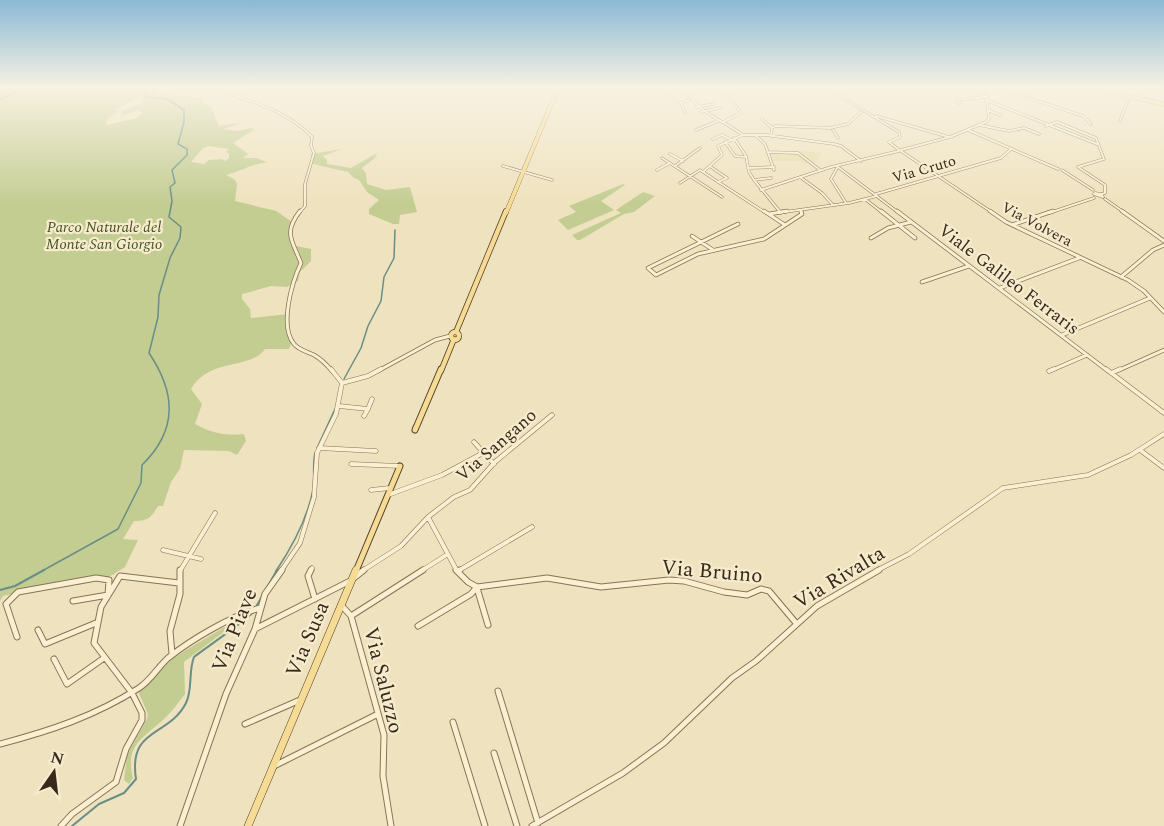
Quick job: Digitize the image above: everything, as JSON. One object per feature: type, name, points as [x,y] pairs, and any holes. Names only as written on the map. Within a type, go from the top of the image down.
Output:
[{"type":"main road","points":[[412,437],[452,338],[459,337],[456,332],[542,127]]},
{"type":"main road","name":"Via Susa","points":[[248,826],[402,461]]},
{"type":"street","points":[[299,127],[312,136],[311,146],[314,153],[304,184],[305,206],[290,223],[287,232],[301,263],[295,273],[288,298],[290,337],[294,345],[331,368],[342,383],[368,376],[435,340],[452,338]]},
{"type":"street","points":[[696,130],[706,127]]},
{"type":"street","points":[[728,127],[743,135]]},
{"type":"street","points":[[771,136],[772,128],[776,127]]},
{"type":"street","points":[[786,127],[833,130],[842,127]]},
{"type":"street","points":[[891,127],[900,132],[900,137],[889,142],[900,151]]},
{"type":"street","points":[[912,127],[950,137]]},
{"type":"street","points":[[761,190],[820,170],[950,137],[975,127]]},
{"type":"street","points":[[985,127],[1009,132],[1024,128],[1039,134]]},
{"type":"street","points":[[1011,225],[1105,193],[1105,185],[1078,166],[1104,159],[1095,138],[1068,127]]},
{"type":"street","points":[[833,130],[838,138]]},
{"type":"street","points":[[967,130],[1058,169]]},
{"type":"street","points":[[713,139],[722,135],[732,139],[746,157],[754,180],[781,213]]},
{"type":"street","points":[[703,172],[722,155],[718,146],[743,135],[834,144],[861,161]]},
{"type":"street","points":[[748,168],[774,168],[768,152],[756,135]]},
{"type":"street","points":[[725,142],[735,156],[746,157]]},
{"type":"street","points":[[675,166],[700,148]]},
{"type":"street","name":"Via Cruto","points":[[769,214],[864,199],[1001,158],[1011,149]]},
{"type":"street","name":"Via Volvera","points":[[900,151],[1011,225],[1136,285],[1164,312]]},
{"type":"street","points":[[768,152],[795,152],[820,170]]},
{"type":"street","points":[[670,154],[682,161]]},
{"type":"street","points":[[662,158],[722,197]]},
{"type":"street","points":[[657,170],[670,163]]},
{"type":"street","points":[[503,166],[552,180]]},
{"type":"street","points":[[711,167],[727,178],[718,182]]},
{"type":"street","points":[[838,167],[831,179],[846,203]]},
{"type":"street","name":"Viale Galileo Ferraris","points":[[838,167],[1164,412]]},
{"type":"street","points":[[680,183],[700,170],[786,225]]},
{"type":"street","points":[[1062,170],[1074,176],[1164,241]]},
{"type":"street","points":[[800,177],[822,193],[832,204]]},
{"type":"street","points":[[754,180],[771,178]]},
{"type":"street","points":[[864,199],[915,238]]},
{"type":"street","points":[[738,224],[648,268],[656,275],[698,254],[764,239],[802,214],[800,210]]},
{"type":"street","points":[[871,238],[898,225],[911,222]]},
{"type":"street","points":[[692,236],[713,251]]},
{"type":"street","points":[[1121,277],[1153,250],[1164,245]]},
{"type":"street","points":[[999,288],[1079,258]]},
{"type":"street","points":[[922,282],[969,265]]},
{"type":"street","points":[[1061,335],[1149,298]]},
{"type":"street","points":[[1111,373],[1164,350]]},
{"type":"street","points":[[1049,371],[1087,355]]},
{"type":"street","name":"Via Piave","points":[[180,826],[226,694],[255,629],[256,609],[300,543],[314,497],[315,460],[339,406],[342,383]]},
{"type":"street","points":[[364,416],[372,399]]},
{"type":"street","points":[[339,406],[368,409]]},
{"type":"street","name":"Via Sangano","points":[[428,517],[454,497],[470,490],[494,464],[552,415]]},
{"type":"street","name":"Via Rivalta","points":[[535,824],[623,773],[664,743],[732,678],[756,662],[796,623],[856,582],[909,554],[1003,488],[1088,475],[1140,450],[1164,434]]},
{"type":"street","points":[[474,442],[494,464]]},
{"type":"street","points":[[319,448],[376,451]]},
{"type":"street","points":[[1140,450],[1164,468]]},
{"type":"street","points":[[387,496],[442,475],[483,453]]},
{"type":"street","points":[[351,464],[402,461]]},
{"type":"street","points":[[371,490],[390,488]]},
{"type":"street","points":[[172,654],[170,631],[180,594],[180,570],[215,513]]},
{"type":"street","points":[[255,629],[350,581],[371,564],[401,546],[428,517],[458,571],[471,585],[477,587]]},
{"type":"street","points":[[458,571],[532,527]]},
{"type":"street","points":[[163,550],[187,558],[201,559]]},
{"type":"street","name":"Via Saluzzo","points":[[351,616],[448,554]]},
{"type":"street","points":[[312,568],[309,576],[315,599]]},
{"type":"street","points":[[60,826],[79,807],[118,780],[123,755],[143,718],[142,711],[132,693],[94,643],[101,607],[120,576],[179,584]]},
{"type":"street","points":[[17,636],[6,604],[18,592],[103,578],[110,582],[108,595]]},
{"type":"street","name":"Via Bruino","points":[[477,587],[547,578],[601,587],[669,580],[684,581],[724,592],[747,595],[761,589],[769,591],[796,623]]},
{"type":"street","points":[[477,587],[488,625]]},
{"type":"street","points":[[418,626],[471,594],[477,587]]},
{"type":"street","points":[[73,601],[108,595]]},
{"type":"street","name":"Via Saluzzo","points":[[341,605],[351,616],[384,735],[383,776],[391,826]]},
{"type":"street","points":[[0,744],[57,729],[132,693],[172,654],[218,625],[256,609]]},
{"type":"street","points":[[38,630],[45,644],[97,623]]},
{"type":"street","points":[[54,660],[67,684],[104,658]]},
{"type":"street","points":[[498,691],[535,824]]},
{"type":"street","points":[[245,724],[301,700]]},
{"type":"street","points":[[273,766],[378,714]]},
{"type":"street","points":[[453,722],[485,826]]},
{"type":"street","points":[[494,753],[517,826]]},
{"type":"shaded area","points":[[806,151],[821,153],[818,161],[805,164],[800,161],[774,161],[770,153]]},
{"type":"green space","name":"Parco Naturale del Monte San Giorgio","points":[[0,127],[231,127],[223,129],[237,131],[251,128],[254,130],[233,143],[248,154],[243,158],[256,158],[267,162],[226,175],[234,179],[237,184],[235,201],[276,211],[292,222],[289,233],[296,246],[311,249],[311,261],[300,272],[298,281],[287,287],[271,286],[242,294],[242,299],[250,309],[251,318],[289,314],[291,343],[289,349],[265,349],[250,360],[209,372],[191,389],[202,404],[195,424],[219,433],[244,434],[246,441],[237,455],[229,451],[184,450],[180,469],[171,482],[163,506],[158,506],[146,519],[134,521],[123,539],[138,540],[125,567],[109,577],[95,575],[3,596],[0,601]],"holes":[[[209,146],[229,149],[226,152],[229,158],[225,161],[222,159],[209,160],[204,164],[191,162],[203,148]]]},
{"type":"green space","points":[[342,149],[323,156],[327,164],[351,168],[377,153],[375,158],[362,168],[366,173],[367,184],[386,190],[410,187],[417,212],[400,215],[399,224],[393,224],[369,214],[369,209],[379,200],[367,192],[359,180],[348,172],[313,164],[311,154]]},
{"type":"green space","points":[[625,185],[601,201],[614,210],[568,230],[558,220],[576,212],[569,206]]},
{"type":"green space","points":[[643,192],[655,196],[634,212],[624,214],[580,240],[572,235],[621,213],[616,210]]},
{"type":"green space","points":[[246,614],[247,618],[225,631],[184,662],[185,694],[169,714],[138,742],[131,757],[133,778],[129,784],[124,780],[127,755],[148,714],[138,691],[168,661]]},
{"type":"waterway","points":[[42,571],[118,529],[141,483],[142,465],[154,452],[167,425],[168,397],[158,368],[149,353],[158,317],[159,295],[170,258],[180,238],[181,227],[169,217],[172,201],[170,187],[175,183],[172,170],[187,155],[187,149],[178,144],[183,127]]},
{"type":"waterway","points":[[344,379],[361,348],[368,326],[381,301],[384,277],[394,258],[395,230]]},
{"type":"waterway","points":[[317,448],[335,409]]},
{"type":"waterway","points":[[276,571],[293,543],[307,512],[313,490],[315,453]]},
{"type":"waterway","points":[[0,590],[15,586],[44,570]]},
{"type":"waterway","points":[[256,607],[277,570]]},
{"type":"waterway","points":[[72,826],[99,804],[124,793],[136,779],[135,762],[138,750],[144,741],[178,714],[186,703],[194,657],[254,611]]}]
